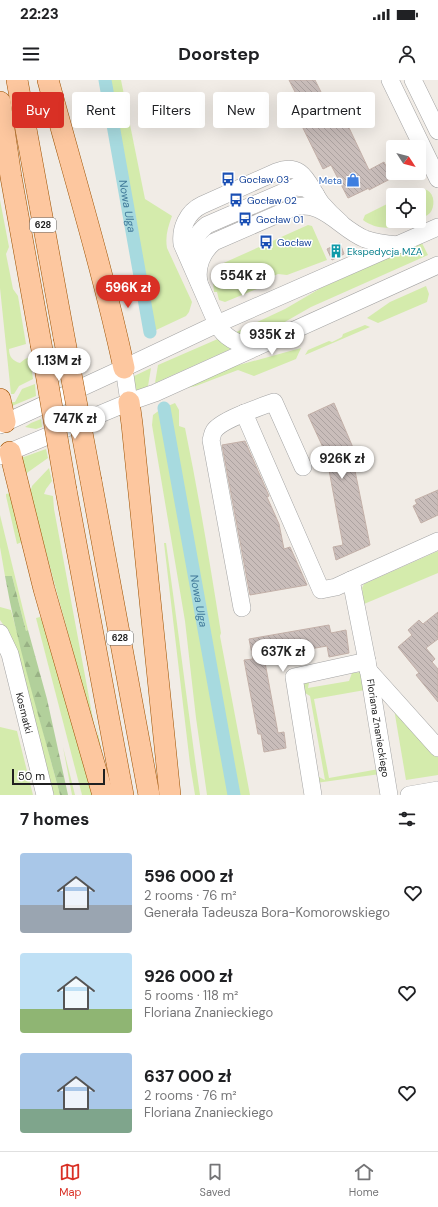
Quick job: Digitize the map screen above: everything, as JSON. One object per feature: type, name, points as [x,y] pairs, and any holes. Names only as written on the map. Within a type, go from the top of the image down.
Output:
[{"type":"main road","points":[[17,80],[19,92]]},
{"type":"main road","points":[[22,80],[22,92]]},
{"type":"main road","points":[[48,80],[82,207],[98,258],[124,368]]},
{"type":"main road","points":[[0,102],[11,177]]},
{"type":"main road","name":"628","points":[[26,128],[149,795]]},
{"type":"main road","points":[[0,136],[11,177]]},
{"type":"main road","name":"628","points":[[11,177],[66,490],[123,795]]},
{"type":"main road","points":[[0,400],[2,423]]},
{"type":"main road","points":[[129,402],[170,795]]},
{"type":"main road","points":[[5,454],[103,795]]},
{"type":"street","points":[[390,80],[438,179]]},
{"type":"street","points":[[413,80],[438,131]]},
{"type":"street","points":[[256,347],[243,345],[232,340],[223,333],[217,324],[192,268],[190,255],[198,234],[207,225],[295,187],[305,188],[316,195],[328,211],[341,223]]},
{"type":"street","points":[[200,286],[198,272],[199,265],[202,257],[210,246],[218,240],[292,208],[305,206],[314,207],[365,239],[385,244],[399,245]]},
{"type":"street","points":[[438,227],[217,324],[2,423],[5,454],[129,402],[155,393],[324,318],[438,265]]},
{"type":"street","points":[[124,368],[129,402]]},
{"type":"street","points":[[242,608],[211,440],[214,430],[244,413],[274,402],[303,467]]},
{"type":"street","points":[[244,413],[321,590],[336,587],[438,541]]},
{"type":"street","name":"Floriana Znanieckiego","points":[[351,580],[368,665],[389,795]]},
{"type":"street","name":"Kosmatki","points":[[0,633],[10,654],[45,795]]},
{"type":"street","points":[[313,795],[294,677],[368,665],[438,748]]},
{"type":"street","points":[[409,795],[438,790]]},
{"type":"green space","points":[[109,80],[121,80],[123,92],[111,92]]},
{"type":"green space","points":[[130,125],[145,199],[172,216],[167,232],[167,248],[192,302],[186,316],[154,331],[118,128],[130,128]]},
{"type":"green space","points":[[426,190],[432,194],[433,197],[433,207],[430,213],[426,216]]},
{"type":"green space","points":[[0,200],[9,247],[6,254],[13,289],[18,296],[26,344],[9,349],[9,352],[15,361],[20,363],[30,357],[33,379],[19,386],[14,394],[11,394],[0,288]]},
{"type":"green space","points":[[386,204],[386,228],[369,224],[363,220],[365,215]]},
{"type":"green space","points":[[308,225],[312,226],[327,260],[287,275],[278,274],[267,279],[269,284],[225,302],[219,300],[217,292],[214,292],[213,282],[217,266]]},
{"type":"green space","points":[[422,243],[428,255],[311,307],[262,335],[249,338],[234,333],[285,309],[321,288]]},
{"type":"green space","points":[[426,286],[429,294],[427,302],[378,323],[367,318],[390,302]]},
{"type":"green space","points":[[365,325],[370,327],[305,355],[308,350],[329,341],[332,342],[342,337],[343,334]]},
{"type":"green space","points":[[220,338],[233,348],[155,383],[158,365]]},
{"type":"green space","points":[[301,348],[296,359],[254,376],[238,370],[196,386],[182,389],[228,368]]},
{"type":"green space","points":[[151,368],[148,386],[135,392],[132,377]]},
{"type":"green space","points":[[35,384],[36,396],[12,406],[12,402],[15,402],[22,389]]},
{"type":"green space","points":[[175,403],[179,410],[179,426],[185,428],[200,505],[221,633],[220,636],[250,795],[238,795],[168,406]]},
{"type":"green space","points":[[161,409],[230,795],[207,795],[196,718],[185,621],[152,425],[153,415]]},
{"type":"green space","points":[[41,419],[42,427],[36,429],[25,427],[31,423]]},
{"type":"green space","points":[[46,449],[48,458],[24,475],[21,458]]},
{"type":"green space","points":[[49,468],[52,481],[44,494],[53,496],[54,509],[96,735],[98,735],[93,707],[105,769],[30,493],[32,486]]},
{"type":"green space","points":[[14,492],[22,542],[17,544],[6,496],[6,494]]},
{"type":"green space","points":[[0,515],[28,630],[26,631],[12,576],[5,576],[0,547]]},
{"type":"green space","points":[[164,543],[166,543],[200,795],[195,795],[190,764]]},
{"type":"green space","points":[[438,551],[438,573],[364,604],[362,588],[364,584]]},
{"type":"green space","points":[[5,576],[12,576],[26,631],[28,630],[47,699],[68,795],[60,795],[23,659]]},
{"type":"green space","points":[[0,607],[11,610],[60,795],[51,795],[14,645],[10,634],[0,620]]},
{"type":"green space","points":[[40,617],[51,637],[93,795],[82,795],[36,618]]},
{"type":"green space","points":[[363,672],[365,690],[314,699],[329,778],[379,769],[380,774],[316,783],[315,775],[325,780],[310,696],[300,690],[301,686],[310,678],[308,688],[349,681],[352,673]]},
{"type":"green space","points":[[393,703],[438,756],[438,775],[406,780]]},
{"type":"green space","points":[[0,727],[17,731],[33,795],[0,795]]},
{"type":"green space","points":[[63,747],[75,795],[72,795]]},
{"type":"building","points":[[289,80],[315,80],[321,92],[295,92]]},
{"type":"building","points":[[303,128],[349,128],[369,170],[384,162],[386,166],[386,180],[388,180],[369,190],[369,188],[348,198],[331,165],[323,169]]},
{"type":"building","name":"Ekspedycja MZA","points":[[340,243],[344,254],[332,260],[327,249]]},
{"type":"building","points":[[334,403],[354,450],[351,451],[370,545],[336,560],[333,547],[343,545],[326,454],[308,415]]},
{"type":"building","points":[[245,441],[269,496],[267,497],[279,524],[284,549],[290,547],[307,585],[250,595],[222,445]]},
{"type":"building","points":[[438,490],[438,515],[421,523],[413,506],[417,504],[415,500]]},
{"type":"building","points":[[438,612],[438,639],[426,648],[435,659],[432,662],[438,669],[438,702],[416,675],[419,673],[398,647],[412,635],[408,630],[419,620],[423,624]]},
{"type":"building","points":[[329,625],[331,633],[346,630],[349,653],[329,657],[327,646],[264,657],[278,733],[284,732],[286,748],[264,752],[261,734],[258,734],[244,660],[253,659],[249,639]]},
{"type":"waterway","name":"Nowa Ulga","points":[[105,80],[150,332]]},
{"type":"waterway","name":"Nowa Ulga","points":[[164,408],[234,795]]},
{"type":"place","name":"Gocław 03","points":[[228,179]]},
{"type":"place","name":"Meta","points":[[353,180]]},
{"type":"place","name":"Gocław 02","points":[[236,200]]},
{"type":"place","name":"Gocław 01","points":[[245,219]]},
{"type":"place","name":"Gocław","points":[[266,242]]},
{"type":"place","name":"Ekspedycja MZA","points":[[336,251]]}]
